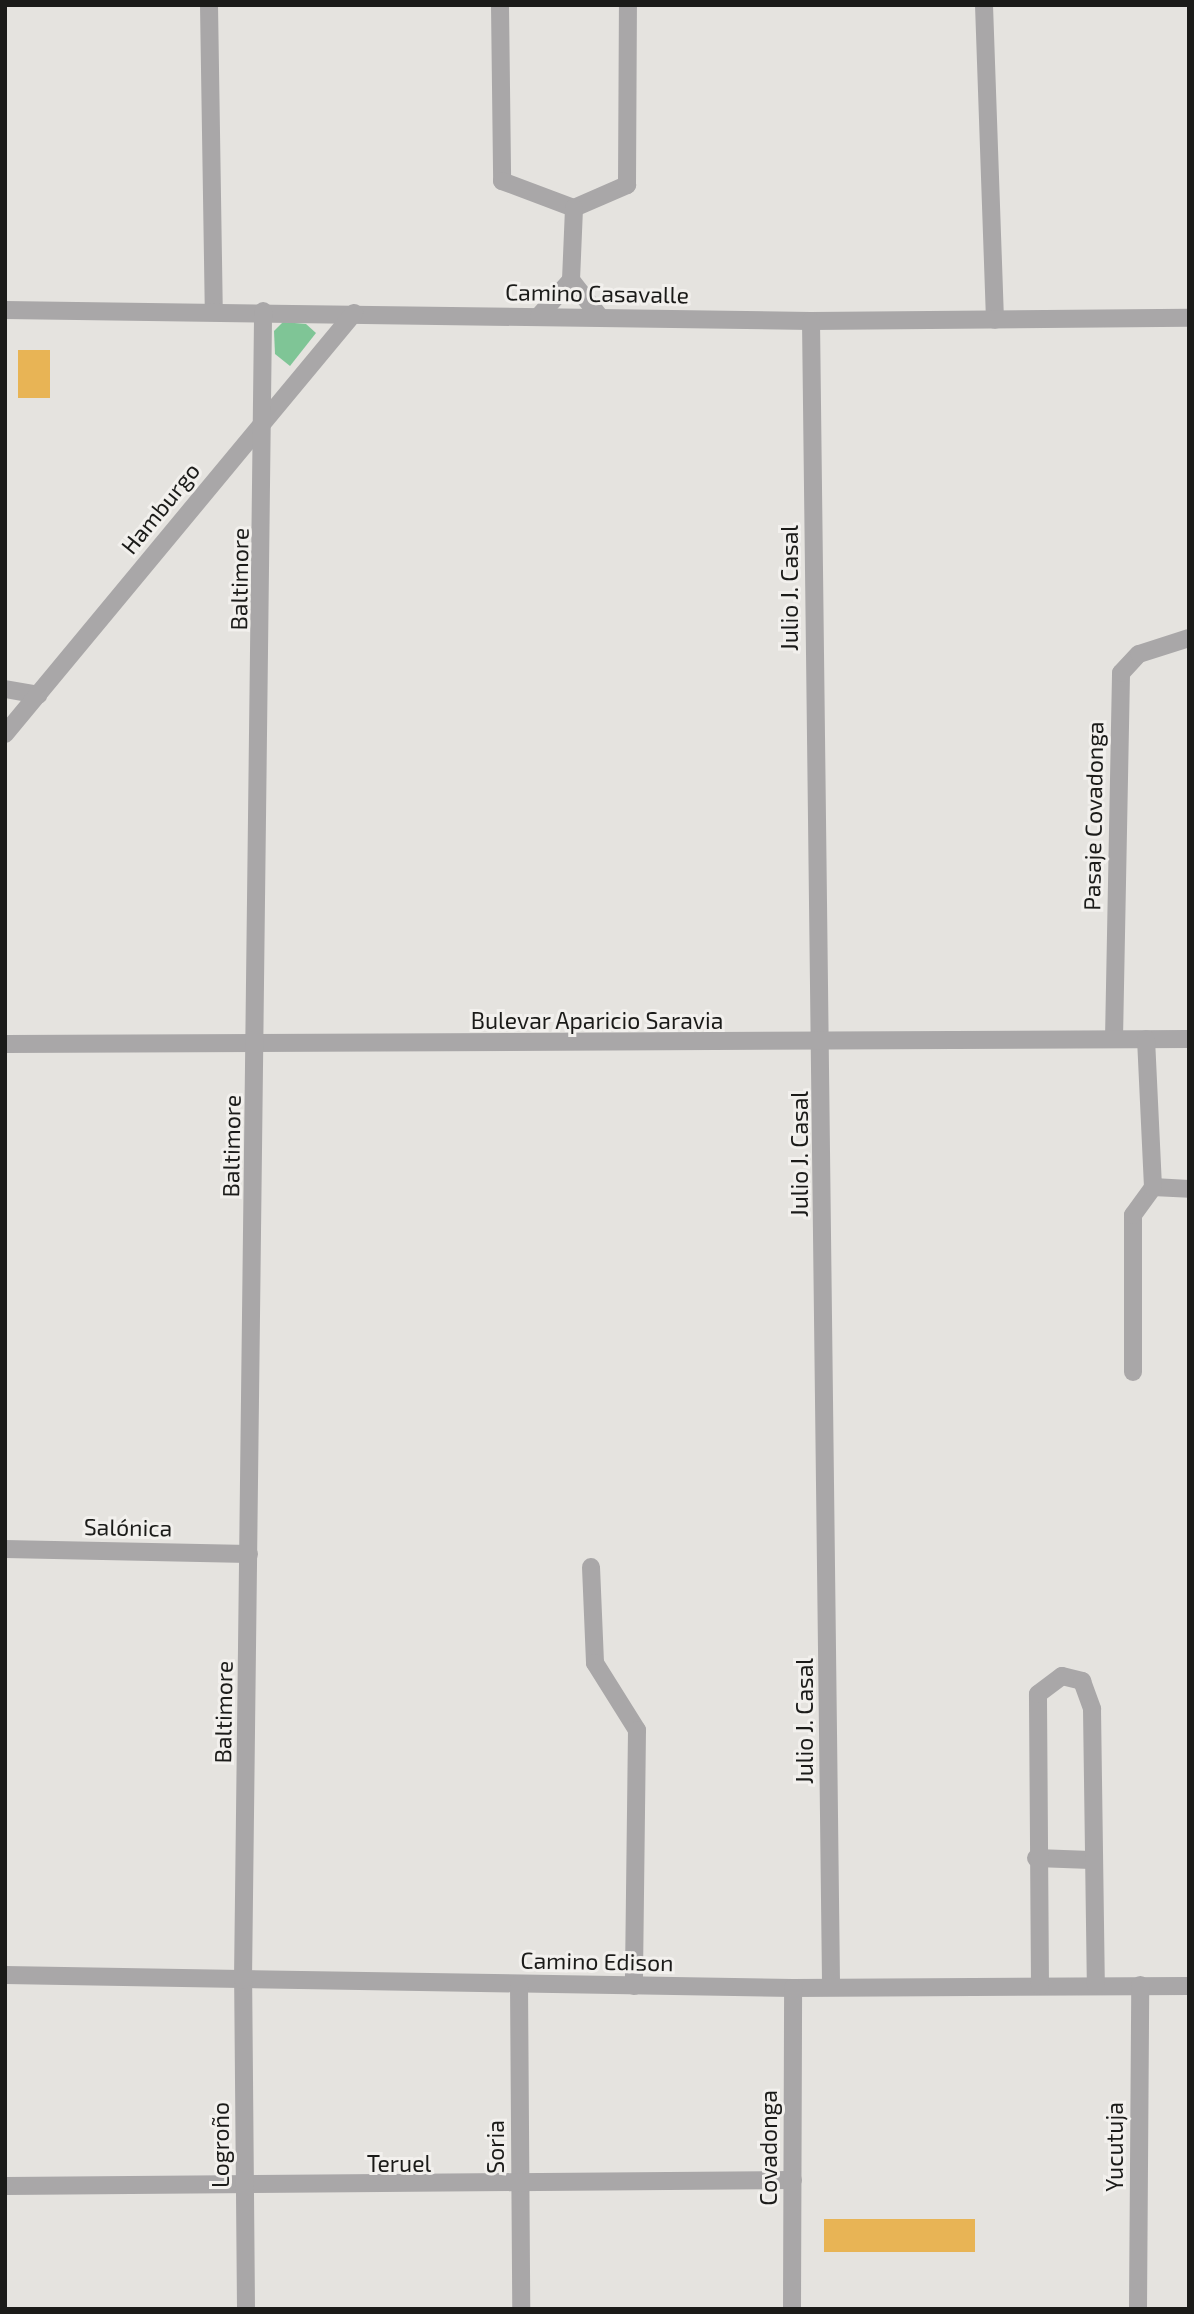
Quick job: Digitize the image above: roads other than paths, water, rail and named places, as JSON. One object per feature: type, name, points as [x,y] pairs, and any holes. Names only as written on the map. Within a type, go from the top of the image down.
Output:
[{"type":"street","points":[[209,5],[214,311]]},
{"type":"street","points":[[500,5],[502,181],[574,208],[627,185],[628,5]]},
{"type":"street","points":[[984,5],[996,320]]},
{"type":"street","points":[[539,316],[571,280],[574,208]]},
{"type":"street","points":[[571,280],[600,317]]},
{"type":"street","name":"Camino Casavalle","points":[[5,310],[811,321],[1189,318]]},
{"type":"street","name":"Baltimore","points":[[243,1980],[266,418],[264,312]]},
{"type":"street","name":"Hamburgo","points":[[5,734],[354,313]]},
{"type":"street","name":"Julio J. Casal","points":[[811,321],[817,1026],[822,1043],[831,1987]]},
{"type":"street","name":"Pasaje Covadonga","points":[[1114,1039],[1121,673],[1139,654],[1189,638]]},
{"type":"street","points":[[5,689],[38,695]]},
{"type":"street","points":[[1133,1372],[1133,1215],[1153,1187],[1146,1039]]},
{"type":"street","name":"Bulevar Aparicio Saravia","points":[[5,1044],[257,1046],[1189,1039]]},
{"type":"street","points":[[1153,1187],[1189,1189]]},
{"type":"street","name":"Salónica","points":[[5,1549],[249,1554]]},
{"type":"street","points":[[591,1567],[595,1663],[637,1730],[634,1986]]},
{"type":"street","points":[[1040,1986],[1036,1858],[1038,1693],[1062,1676],[1082,1681],[1089,1690],[1096,1985]]},
{"type":"street","points":[[1036,1858],[1091,1860]]},
{"type":"street","name":"Camino Edison","points":[[5,1975],[793,1988],[1189,1986]]},
{"type":"street","name":"Logroño","points":[[243,1980],[246,2309]]},
{"type":"street","name":"Soria","points":[[519,1984],[521,2309]]},
{"type":"street","name":"Yucutuja","points":[[1138,2309],[1140,1985]]},
{"type":"street","name":"Covadonga","points":[[792,2309],[793,1988]]},
{"type":"street","name":"Teruel","points":[[5,2186],[245,2189],[520,2187],[793,2180]]}]
